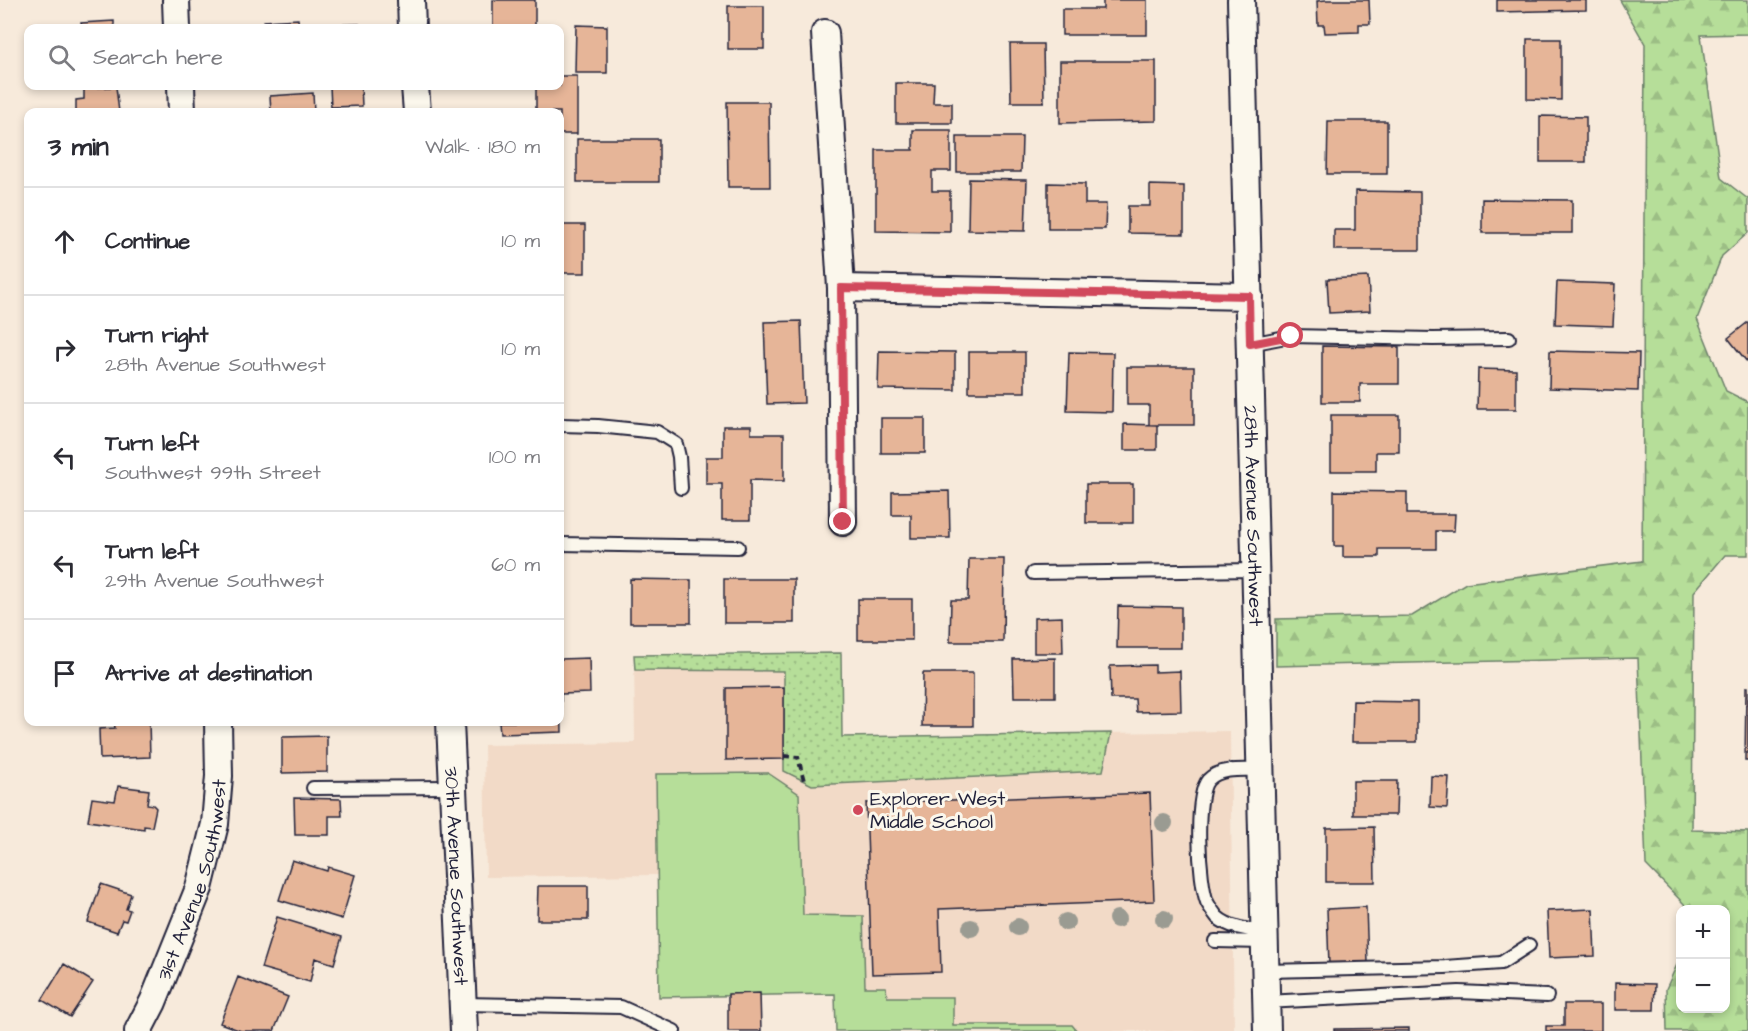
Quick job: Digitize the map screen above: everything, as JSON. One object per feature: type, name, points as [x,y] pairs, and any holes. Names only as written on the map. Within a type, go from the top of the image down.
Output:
[{"type":"street","points":[[176,0],[177,24]]},
{"type":"street","points":[[411,0],[412,24]]},
{"type":"street","name":"28th Avenue Southwest","points":[[1241,0],[1267,1031]]},
{"type":"street","points":[[825,33],[841,288],[843,522]]},
{"type":"street","points":[[181,90],[182,108]]},
{"type":"street","points":[[416,90],[417,108]]},
{"type":"street","points":[[841,288],[1249,296]]},
{"type":"street","name":"31st Avenue Southwest","points":[[138,1031],[153,1002],[199,888],[214,824],[219,776],[218,726]]},
{"type":"street","name":"30th Avenue Southwest","points":[[450,726],[464,1031]]},
{"type":"lane","points":[[1250,344],[1291,336],[1509,338]]},
{"type":"lane","points":[[564,425],[657,432],[676,444],[681,488]]},
{"type":"lane","points":[[564,544],[738,547]]},
{"type":"lane","points":[[1033,573],[1256,570]]},
{"type":"lane","points":[[1261,770],[1221,772],[1208,780],[1202,794],[1200,827],[1202,880],[1207,903],[1218,917],[1235,927],[1265,937]]},
{"type":"lane","points":[[313,788],[453,787]]},
{"type":"lane","points":[[1215,941],[1265,937]]},
{"type":"lane","points":[[1266,971],[1445,967],[1501,963],[1528,945]]},
{"type":"lane","points":[[1266,1002],[1459,992],[1547,996]]},
{"type":"lane","points":[[463,1004],[621,1007],[674,1031]]},
{"type":"path","points":[[784,756],[798,757],[804,781]]},
{"type":"shaded area","name":"Explorer West Middle School","points":[[841,653],[842,737],[1230,731],[1234,1031],[836,1031],[835,994],[659,997],[657,875],[486,877],[484,745],[635,743],[634,655]]},
{"type":"green space","points":[[1620,0],[1748,0],[1748,34],[1701,35],[1721,178],[1748,199],[1748,233],[1722,256],[1697,319],[1726,391],[1748,402],[1748,555],[1725,555],[1694,592],[1692,830],[1748,832],[1748,1031],[1667,1031],[1666,989],[1676,967],[1676,1013],[1730,1013],[1730,905],[1685,905],[1646,865],[1638,658],[1276,666],[1276,619],[1412,616],[1466,583],[1642,561],[1645,44]]},
{"type":"green space","points":[[841,653],[842,737],[1111,733],[1103,771],[812,785],[784,771],[784,671],[635,670],[634,655]]},
{"type":"green space","points":[[768,773],[799,794],[803,915],[863,916],[865,987],[886,987],[887,997],[953,997],[953,1025],[1072,1025],[1077,1031],[836,1031],[835,994],[659,997],[656,774]]},
{"type":"building","points":[[493,0],[535,0],[535,24],[493,24]]},
{"type":"building","points":[[1103,0],[1147,0],[1147,35],[1062,35],[1062,9],[1103,9]]},
{"type":"building","points":[[1369,0],[1370,24],[1359,24],[1359,32],[1325,33],[1324,25],[1318,25],[1317,1]]},
{"type":"building","points":[[1497,0],[1586,0],[1586,10],[1497,12]]},
{"type":"building","points":[[728,6],[764,6],[764,49],[728,49]]},
{"type":"building","points":[[298,19],[299,24],[264,24],[264,21]]},
{"type":"building","points":[[114,21],[114,24],[81,23]]},
{"type":"building","points":[[576,25],[607,26],[607,73],[575,73]]},
{"type":"building","points":[[1527,39],[1561,39],[1561,100],[1527,99]]},
{"type":"building","points":[[1010,44],[1043,44],[1044,102],[1011,102]]},
{"type":"building","points":[[1060,61],[1156,61],[1156,121],[1060,123]]},
{"type":"building","points":[[564,76],[577,76],[577,134],[564,134],[564,108],[536,108],[536,90],[564,90]]},
{"type":"building","points":[[896,83],[934,83],[933,103],[952,103],[952,123],[896,123]]},
{"type":"building","points":[[84,90],[116,90],[119,108],[76,108],[76,100],[84,99]]},
{"type":"building","points":[[330,90],[361,90],[362,106],[331,107]]},
{"type":"building","points":[[313,93],[314,108],[271,108],[270,96]]},
{"type":"building","points":[[727,102],[769,102],[770,187],[728,187]]},
{"type":"building","points":[[1540,116],[1586,117],[1586,162],[1540,162]]},
{"type":"building","points":[[1328,121],[1387,121],[1387,174],[1327,174]]},
{"type":"building","points":[[913,130],[951,130],[951,171],[932,171],[932,191],[950,191],[950,232],[876,231],[876,150],[913,150]]},
{"type":"building","points":[[957,137],[1022,137],[1021,172],[957,172]]},
{"type":"building","points":[[577,139],[659,139],[659,182],[577,182]]},
{"type":"building","points":[[969,179],[1027,180],[1025,231],[968,230]]},
{"type":"building","points":[[1048,183],[1085,184],[1085,204],[1106,204],[1105,229],[1048,229]]},
{"type":"building","points":[[1150,185],[1184,186],[1184,234],[1128,233],[1128,206],[1150,206]]},
{"type":"building","points":[[1355,191],[1420,192],[1420,250],[1334,250],[1334,230],[1355,230]]},
{"type":"building","points":[[1482,199],[1572,200],[1572,233],[1482,233]]},
{"type":"building","points":[[564,225],[585,225],[585,273],[564,273]]},
{"type":"building","points":[[1368,277],[1370,311],[1329,313],[1327,279]]},
{"type":"building","points":[[1557,282],[1615,284],[1613,326],[1555,324]]},
{"type":"building","points":[[801,321],[804,403],[767,404],[764,322]]},
{"type":"building","points":[[1748,322],[1748,363],[1728,338]]},
{"type":"building","points":[[1322,346],[1399,347],[1399,384],[1360,384],[1360,402],[1322,402]]},
{"type":"building","points":[[879,351],[955,352],[955,390],[878,389]]},
{"type":"building","points":[[1550,351],[1639,353],[1638,391],[1549,388]]},
{"type":"building","points":[[969,352],[1025,352],[1025,392],[969,392]]},
{"type":"building","points":[[1069,352],[1113,353],[1112,412],[1067,411]]},
{"type":"building","points":[[1127,367],[1194,367],[1194,425],[1149,425],[1149,405],[1127,405]]},
{"type":"building","points":[[1478,369],[1516,370],[1516,409],[1477,409]]},
{"type":"building","points":[[1331,415],[1399,415],[1399,452],[1376,452],[1376,471],[1331,471]]},
{"type":"building","points":[[881,418],[925,418],[925,453],[881,453]]},
{"type":"building","points":[[1124,424],[1157,425],[1157,450],[1124,450]]},
{"type":"building","points":[[723,426],[751,426],[751,434],[784,434],[784,481],[750,480],[750,520],[722,520],[722,484],[706,484],[706,457],[723,457]]},
{"type":"building","points":[[1086,484],[1133,484],[1133,523],[1086,523]]},
{"type":"building","points":[[949,491],[950,538],[911,538],[911,515],[892,515],[892,492]]},
{"type":"building","points":[[1334,491],[1407,492],[1407,514],[1455,514],[1454,531],[1436,531],[1436,549],[1379,549],[1379,557],[1343,557],[1343,546],[1334,546]]},
{"type":"building","points":[[969,559],[1004,559],[1003,642],[950,642],[951,600],[968,600]]},
{"type":"building","points":[[630,579],[691,580],[691,623],[630,623]]},
{"type":"building","points":[[724,579],[794,579],[794,623],[724,623]]},
{"type":"building","points":[[858,599],[912,599],[912,640],[858,640]]},
{"type":"building","points":[[1118,606],[1181,607],[1181,648],[1117,648]]},
{"type":"building","points":[[1062,617],[1063,653],[1034,653],[1034,618]]},
{"type":"building","points":[[589,658],[590,693],[564,694],[564,659]]},
{"type":"building","points":[[1055,658],[1055,697],[1014,697],[1013,659]]},
{"type":"building","points":[[1155,665],[1155,672],[1180,671],[1181,711],[1136,712],[1135,699],[1111,699],[1110,666]]},
{"type":"building","points":[[923,673],[973,673],[973,726],[922,726]]},
{"type":"building","points":[[784,687],[784,759],[726,760],[726,688]]},
{"type":"building","points":[[1746,687],[1748,687],[1748,761],[1745,761]]},
{"type":"building","points":[[1353,701],[1417,702],[1417,742],[1352,742]]},
{"type":"building","points":[[115,726],[149,726],[150,757],[100,759],[99,729],[115,728]]},
{"type":"building","points":[[499,726],[562,726],[562,732],[500,734]]},
{"type":"building","points":[[327,736],[327,772],[282,773],[282,737]]},
{"type":"building","points":[[1431,776],[1449,777],[1447,808],[1430,807]]},
{"type":"building","points":[[1353,781],[1397,781],[1396,815],[1353,815]]},
{"type":"building","points":[[118,786],[149,790],[147,804],[156,808],[152,827],[144,826],[144,829],[88,821],[92,798],[115,801]]},
{"type":"building","points":[[1150,793],[1154,901],[939,909],[941,972],[872,974],[866,803]]},
{"type":"building","points":[[294,798],[341,799],[342,816],[329,816],[329,835],[295,835]]},
{"type":"building","points":[[1374,827],[1375,882],[1326,882],[1326,828]]},
{"type":"building","points":[[292,860],[327,871],[328,867],[355,875],[342,919],[279,900]]},
{"type":"building","points":[[101,884],[131,894],[126,909],[130,910],[126,921],[122,920],[117,932],[88,922]]},
{"type":"building","points":[[538,886],[588,886],[588,920],[537,920]]},
{"type":"building","points":[[1366,907],[1368,963],[1329,965],[1327,909]]},
{"type":"building","points":[[1593,909],[1595,956],[1549,958],[1547,911]]},
{"type":"building","points":[[277,917],[342,937],[334,964],[315,958],[310,982],[261,968]]},
{"type":"building","points":[[64,964],[93,982],[70,1017],[42,1000]]},
{"type":"building","points":[[238,977],[288,997],[274,1031],[241,1031],[220,1023]]},
{"type":"building","points":[[1615,983],[1655,984],[1654,1010],[1615,1010]]},
{"type":"building","points":[[760,993],[761,1031],[728,1031],[728,994]]},
{"type":"building","points":[[1564,1004],[1601,1004],[1601,1031],[1546,1031],[1546,1026],[1564,1026]]},
{"type":"building","points":[[1409,1028],[1409,1031],[1334,1031],[1334,1029]]},
{"type":"place","name":"Explorer West Middle School","points":[[858,810]]},
{"type":"route","points":[[843,522],[841,288],[1249,296],[1250,344],[1291,336]]}]
